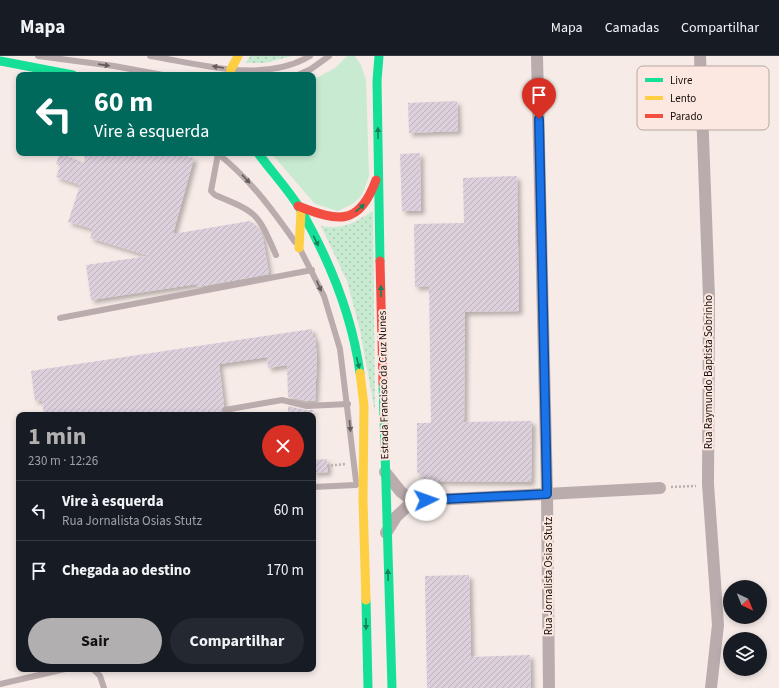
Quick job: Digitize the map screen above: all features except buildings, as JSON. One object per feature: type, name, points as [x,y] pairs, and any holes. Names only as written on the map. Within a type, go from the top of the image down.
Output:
[{"type":"main road","points":[[231,72],[238,56]]},
{"type":"main road","points":[[369,56],[377,81]]},
{"type":"main road","points":[[377,81],[379,56]]},
{"type":"main road","points":[[0,64],[52,72]]},
{"type":"main road","name":"Estrada Francisco da Cruz Nunes","points":[[377,81],[386,533],[392,688]]},
{"type":"main road","name":"Estrada Francisco da Cruz Nunes","points":[[260,156],[300,209],[326,260],[338,290],[351,330],[360,371],[364,406],[363,501],[368,688]]},
{"type":"main road","points":[[299,248],[300,209],[337,219],[347,217],[359,210],[368,200],[379,172]]},
{"type":"street","name":"Rua Jornalista Osias Stutz","points":[[537,56],[547,494],[549,688]]},
{"type":"street","name":"Rua Raymundo Baptista Sobrinho","points":[[700,56],[700,66]]},
{"type":"street","name":"Rua Raymundo Baptista Sobrinho","points":[[703,130],[709,298],[708,484],[718,625],[711,688]]},
{"type":"street","points":[[385,472],[400,492],[413,501],[660,488]]},
{"type":"street","points":[[386,533],[396,517],[413,501]]},
{"type":"lane","points":[[38,56],[146,72]]},
{"type":"lane","points":[[150,56],[231,72],[266,71],[288,66],[310,56]]},
{"type":"lane","points":[[304,72],[329,56]]},
{"type":"lane","points":[[134,70],[140,72]]},
{"type":"lane","points":[[217,156],[211,192],[254,214],[262,222],[276,255]]},
{"type":"lane","points":[[221,156],[243,175],[269,204],[299,248],[312,270],[324,296],[340,349],[348,404],[356,485],[363,501]]},
{"type":"lane","points":[[60,318],[312,270]]},
{"type":"lane","points":[[225,410],[282,400],[307,406],[348,404]]},
{"type":"lane","points":[[316,487],[356,485]]},
{"type":"lane","points":[[0,684],[52,672]]},
{"type":"lane","points":[[96,672],[100,676],[104,688]]},
{"type":"path","points":[[328,466],[354,463]]},
{"type":"path","points":[[660,488],[708,484]]},
{"type":"green space","points":[[250,56],[292,56],[265,63],[246,63]]},
{"type":"green space","points":[[347,56],[355,56],[361,65],[366,80],[369,176],[362,195],[354,203],[338,211],[315,204],[274,156],[316,156],[316,78],[335,68]]},
{"type":"green space","points":[[373,211],[375,412],[360,330],[347,281],[321,226],[343,226],[360,219]]},
{"type":"traffic: fast","points":[[379,56],[377,81],[380,261]]},
{"type":"traffic: fast","points":[[0,61],[57,72]]},
{"type":"traffic: fast","points":[[260,156],[299,207],[320,246],[345,308],[360,373]]},
{"type":"traffic: fast","points":[[383,383],[392,688]]},
{"type":"traffic: fast","points":[[366,600],[368,688]]},
{"type":"traffic: slow","points":[[230,72],[238,56]]},
{"type":"traffic: slow","points":[[299,248],[301,212]]},
{"type":"traffic: slow","points":[[360,373],[364,406],[363,501],[366,600]]},
{"type":"traffic: jam","points":[[298,206],[325,215],[336,217],[346,216],[355,213],[362,206],[376,180]]},
{"type":"traffic: jam","points":[[380,261],[383,383]]},
{"type":"route","points":[[426,500],[547,494],[539,119]]}]
